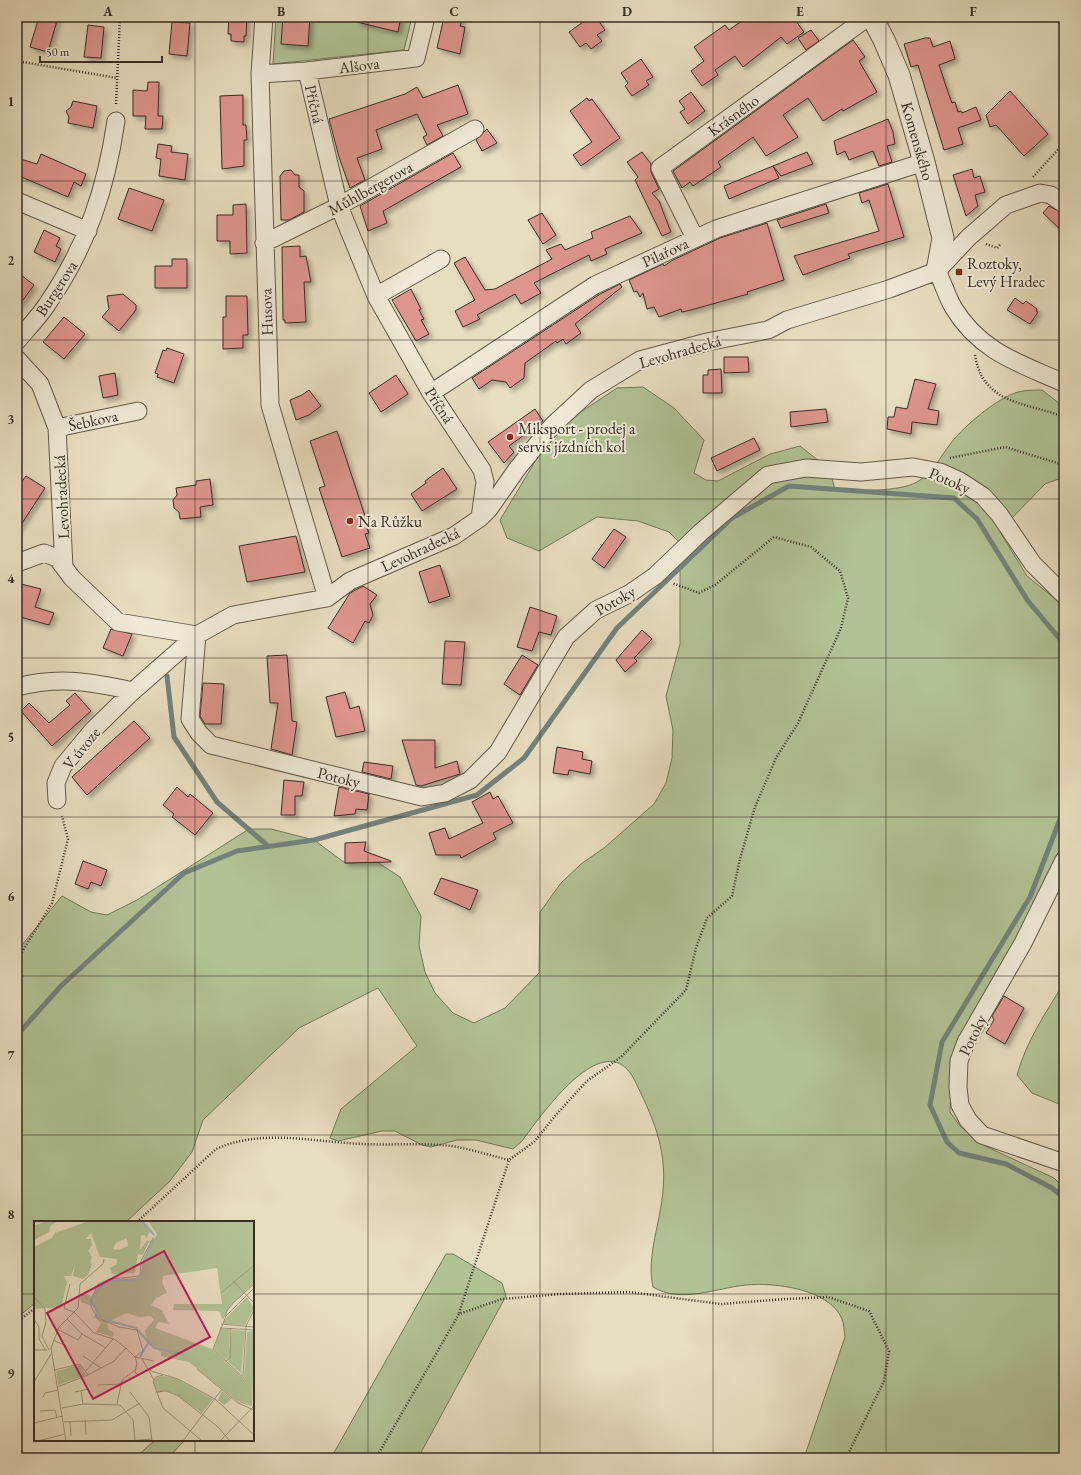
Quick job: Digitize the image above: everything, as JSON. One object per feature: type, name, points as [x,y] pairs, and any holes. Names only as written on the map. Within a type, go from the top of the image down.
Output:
[{"type":"street","name":"Husova","points":[[264,17],[260,74],[270,405],[327,598]]},
{"type":"street","name":"Alšova","points":[[260,74],[307,71],[416,58],[426,17]]},
{"type":"street","name":"Krásného","points":[[695,238],[660,168],[868,17]]},
{"type":"street","name":"Komenského","points":[[872,17],[899,75],[924,162],[943,238],[937,271]]},
{"type":"street","name":"Příčná","points":[[307,71],[338,206],[376,296],[431,393],[482,470],[485,482],[480,518]]},
{"type":"street","name":"Burgerova","points":[[17,341],[48,304],[74,262],[88,231],[101,196],[110,161],[116,121]]},
{"type":"street","name":"Műhlbergerova","points":[[264,243],[338,206],[475,129]]},
{"type":"street","name":"Pilařova","points":[[431,393],[595,285],[695,238],[716,229],[924,162]]},
{"type":"street","points":[[1064,204],[1051,195],[1040,193],[1006,205],[970,236],[937,271],[953,306],[976,337],[996,352],[1064,383]]},
{"type":"street","points":[[17,201],[88,231]]},
{"type":"street","points":[[376,296],[441,259]]},
{"type":"street","name":"Levohradecká","points":[[17,563],[44,553],[57,558],[72,578],[118,622],[197,635],[233,615],[327,598],[350,581],[454,536],[480,518],[552,426],[591,390],[640,360],[707,342],[768,330],[787,320],[889,289],[937,271]]},
{"type":"street","name":"Šebkova","points":[[17,360],[40,384],[58,428],[138,411]]},
{"type":"street","name":"Levohradecká","points":[[58,428],[64,567]]},
{"type":"street","name":"Potoky","points":[[197,635],[190,719],[199,733],[212,744],[422,797],[445,793],[470,780],[498,752],[566,637],[596,610],[629,594],[655,576],[701,532],[768,475],[806,468],[861,472],[913,467],[940,472],[960,481],[983,496],[999,514],[1033,564],[1064,595]]},
{"type":"street","name":"V úvoze","points":[[57,800],[56,783],[63,766],[93,730],[133,691],[197,635]]},
{"type":"street","points":[[17,688],[34,683],[65,680],[98,683],[133,691]]},
{"type":"street","name":"Potoky","points":[[1064,860],[1023,943],[966,1042],[959,1061],[958,1087],[960,1105],[968,1120],[982,1135],[1064,1163]]},
{"type":"path","points":[[116,121],[120,17]]},
{"type":"path","points":[[17,60],[117,78]]},
{"type":"path","points":[[1027,182],[1044,167],[1064,143]]},
{"type":"path","points":[[976,337],[974,353],[977,369],[988,387],[1004,398],[1024,406],[1064,417]]},
{"type":"path","points":[[946,459],[1005,447],[1064,465]]},
{"type":"path","points":[[376,1458],[459,1314],[509,1160],[534,1142],[555,1116],[587,1081],[621,1057],[686,990],[696,948],[708,918],[732,896],[755,807],[776,758],[798,723],[838,635],[848,598],[840,571],[811,547],[774,537],[745,559],[715,585],[699,593],[655,576]]},
{"type":"path","points":[[17,960],[52,904],[68,839],[57,800]]},
{"type":"path","points":[[138,1221],[216,1149],[230,1143],[270,1138],[304,1138],[348,1143],[442,1145],[509,1160]]},
{"type":"path","points":[[459,1314],[502,1299],[561,1294],[629,1292],[721,1304],[786,1299],[828,1298],[869,1311],[889,1351],[884,1381],[846,1458]]},
{"type":"path","points":[[17,1322],[34,1309]]},
{"type":"green space","points":[[276,17],[412,17],[404,50],[273,64]]},
{"type":"green space","points":[[643,387],[674,408],[704,440],[694,473],[706,480],[718,481],[770,454],[800,446],[829,469],[835,489],[844,490],[900,488],[917,482],[928,474],[951,443],[972,421],[991,406],[1010,395],[1027,390],[1042,390],[1064,407],[1064,477],[1045,484],[1000,532],[1027,576],[1064,606],[1064,848],[951,1089],[950,1112],[960,1126],[985,1146],[1054,1178],[1064,1188],[1064,1458],[804,1458],[845,1337],[842,1319],[836,1309],[814,1294],[786,1287],[758,1284],[687,1295],[664,1292],[653,1287],[651,1263],[662,1202],[664,1174],[663,1160],[657,1132],[647,1106],[634,1079],[621,1065],[606,1062],[590,1068],[574,1080],[557,1096],[522,1141],[513,1149],[476,1140],[457,1140],[431,1147],[422,1145],[395,1131],[382,1131],[338,1141],[330,1138],[341,1109],[417,1046],[378,988],[299,1028],[203,1120],[192,1152],[170,1181],[127,1221],[34,1221],[34,1304],[17,1318],[17,951],[62,896],[91,912],[107,915],[137,900],[249,829],[271,829],[314,840],[345,863],[377,862],[400,877],[421,916],[419,945],[425,972],[435,993],[453,1013],[474,1023],[505,1008],[539,973],[540,912],[561,883],[581,864],[604,848],[654,804],[666,783],[672,758],[673,730],[666,696],[680,644],[680,543],[669,532],[638,521],[597,517],[539,551],[507,538],[500,520],[542,450],[575,416],[617,388]]},
{"type":"green space","points":[[1064,983],[1064,1106],[1032,1093],[1017,1075],[1031,1039]]},
{"type":"green space","points":[[446,1254],[453,1254],[502,1283],[506,1296],[418,1458],[331,1458]]},
{"type":"green space","points":[[154,1441],[184,1441],[168,1458],[135,1458]]},
{"type":"building","points":[[39,17],[58,17],[48,52],[30,47]]},
{"type":"building","points":[[229,17],[247,17],[246,36],[244,36],[244,42],[231,41],[231,34],[228,34]]},
{"type":"building","points":[[283,17],[310,17],[308,46],[281,44]]},
{"type":"building","points":[[358,17],[401,17],[398,32],[357,22]]},
{"type":"building","points":[[444,17],[463,17],[460,26],[465,27],[460,54],[437,48]]},
{"type":"building","points":[[590,17],[596,17],[605,30],[597,35],[602,41],[591,49],[586,43],[580,47],[569,32]]},
{"type":"building","points":[[752,17],[793,17],[804,32],[787,44],[781,37],[743,67],[735,56],[715,70],[718,75],[702,86],[691,71],[704,61],[694,47],[725,25],[729,30],[746,18],[747,21]]},
{"type":"building","points":[[172,22],[190,23],[187,56],[169,54]]},
{"type":"building","points":[[88,25],[104,27],[101,58],[84,57]]},
{"type":"building","points":[[811,30],[819,41],[806,50],[798,38]]},
{"type":"building","points":[[930,38],[933,47],[950,41],[955,59],[939,65],[952,103],[955,102],[958,112],[961,111],[962,113],[976,107],[981,120],[958,128],[963,144],[944,150],[918,65],[911,67],[904,44]]},
{"type":"building","points":[[853,40],[865,57],[859,61],[877,92],[843,111],[842,109],[823,121],[808,98],[783,115],[798,137],[766,156],[753,137],[718,162],[721,167],[693,186],[690,182],[682,188],[673,171]]},
{"type":"building","points":[[641,59],[653,77],[646,81],[649,85],[632,96],[625,86],[628,83],[621,73]]},
{"type":"building","points":[[148,82],[159,82],[158,116],[163,116],[162,129],[145,129],[146,116],[133,116],[133,90],[147,91]]},
{"type":"building","points":[[458,85],[468,114],[437,125],[443,136],[427,145],[423,137],[427,135],[417,114],[376,130],[382,149],[357,158],[365,180],[350,188],[339,157],[329,119],[405,94],[417,87],[423,98]]},
{"type":"building","points":[[1010,91],[1048,134],[1024,156],[996,125],[990,127],[986,115]]},
{"type":"building","points":[[691,92],[705,111],[688,124],[680,112],[685,109],[679,101]]},
{"type":"building","points":[[243,95],[243,125],[246,125],[247,140],[244,140],[244,166],[222,169],[220,96]]},
{"type":"building","points":[[587,98],[589,101],[592,99],[620,138],[581,166],[573,155],[592,142],[570,111]]},
{"type":"building","points":[[73,101],[97,106],[93,128],[68,123],[69,117],[66,111],[71,107]]},
{"type":"building","points":[[888,119],[893,132],[895,144],[887,146],[892,162],[879,166],[873,151],[849,160],[845,151],[837,155],[834,141]]},
{"type":"building","points":[[487,129],[497,143],[482,151],[476,140]]},
{"type":"building","points":[[158,144],[172,146],[171,152],[188,154],[185,180],[159,176],[161,159],[156,158]]},
{"type":"building","points":[[642,152],[651,164],[651,172],[659,189],[652,193],[659,201],[671,232],[662,236],[635,180],[638,177],[627,162]]},
{"type":"building","points":[[807,152],[813,164],[781,176],[773,166]]},
{"type":"building","points":[[453,153],[461,167],[383,211],[387,223],[368,231],[360,206]]},
{"type":"building","points":[[41,154],[86,174],[81,186],[74,182],[68,197],[17,175],[17,158],[37,164]]},
{"type":"building","points":[[773,166],[779,178],[729,199],[724,186]]},
{"type":"building","points":[[972,169],[974,178],[980,176],[985,192],[975,195],[978,206],[966,216],[953,175]]},
{"type":"building","points":[[291,170],[295,175],[299,175],[299,187],[304,191],[304,212],[289,220],[281,220],[280,176],[284,171]]},
{"type":"building","points":[[888,184],[904,237],[848,254],[850,258],[803,275],[794,256],[879,231],[869,200],[862,203],[859,193]]},
{"type":"building","points":[[129,188],[164,200],[152,231],[118,219]]},
{"type":"building","points":[[246,204],[247,253],[230,254],[230,241],[217,241],[217,215],[233,215],[233,205]]},
{"type":"building","points":[[826,204],[829,213],[781,228],[777,220]]},
{"type":"building","points":[[1049,206],[1064,214],[1064,233],[1043,213]]},
{"type":"building","points":[[542,213],[556,235],[543,244],[528,220]]},
{"type":"building","points":[[630,216],[642,233],[605,249],[607,254],[591,261],[589,255],[534,283],[541,293],[521,304],[515,294],[477,315],[480,319],[463,327],[455,311],[475,300],[454,263],[465,257],[485,290],[495,289],[552,259],[546,250],[561,244],[565,250],[593,238],[591,232]]},
{"type":"building","points":[[767,223],[784,280],[747,292],[748,294],[691,310],[682,312],[681,309],[659,317],[654,307],[647,309],[643,293],[640,297],[637,291],[634,292],[629,280],[663,264],[664,266],[673,260],[720,238]]},
{"type":"building","points":[[44,230],[60,238],[56,246],[61,249],[55,262],[34,252]]},
{"type":"building","points":[[300,246],[300,257],[306,256],[311,282],[304,282],[306,322],[285,323],[285,320],[283,320],[282,247]]},
{"type":"building","points":[[172,259],[187,259],[187,288],[155,288],[155,266],[172,266]]},
{"type":"building","points":[[17,272],[34,285],[17,308]]},
{"type":"building","points":[[620,284],[622,287],[575,324],[581,333],[566,344],[563,339],[557,343],[556,341],[525,363],[524,378],[510,388],[506,382],[492,380],[479,389],[472,378],[600,294]]},
{"type":"building","points":[[411,289],[421,309],[419,310],[424,319],[421,320],[429,334],[416,341],[392,300]]},
{"type":"building","points":[[123,294],[136,305],[136,310],[119,331],[102,317],[109,309],[107,296]]},
{"type":"building","points":[[226,296],[247,296],[248,335],[243,335],[243,348],[223,349],[223,317],[226,317]]},
{"type":"building","points":[[1015,298],[1023,304],[1026,301],[1037,309],[1036,311],[1038,312],[1030,324],[1007,310]]},
{"type":"building","points":[[64,317],[85,334],[64,359],[43,342]]},
{"type":"building","points":[[167,348],[184,354],[174,383],[157,377],[158,374],[155,373],[163,350],[166,351]]},
{"type":"building","points":[[724,357],[748,357],[749,372],[724,373]]},
{"type":"building","points":[[721,369],[722,393],[703,393],[703,375],[708,375],[708,370]]},
{"type":"building","points":[[115,373],[118,395],[103,398],[99,376]]},
{"type":"building","points":[[396,375],[408,394],[381,412],[369,393]]},
{"type":"building","points":[[915,379],[936,384],[928,409],[939,411],[937,425],[912,422],[911,434],[887,429],[888,417],[894,417],[896,407],[907,409]]},
{"type":"building","points":[[309,390],[321,406],[309,415],[296,420],[290,400]]},
{"type":"building","points":[[535,409],[543,421],[509,446],[514,452],[504,463],[488,442]]},
{"type":"building","points":[[826,409],[828,422],[791,427],[790,412]]},
{"type":"building","points":[[337,431],[368,525],[366,525],[369,533],[365,534],[370,548],[342,557],[319,488],[325,486],[310,441]]},
{"type":"building","points":[[754,438],[760,450],[717,471],[711,458]]},
{"type":"building","points":[[443,468],[457,489],[422,511],[411,494],[426,483],[425,481]]},
{"type":"building","points":[[26,476],[45,488],[17,531],[17,488]]},
{"type":"building","points":[[210,479],[213,505],[200,507],[201,517],[180,519],[179,512],[174,508],[173,500],[177,495],[176,488],[196,485],[196,481]]},
{"type":"building","points":[[614,529],[626,537],[604,568],[592,559]]},
{"type":"building","points":[[296,536],[305,572],[247,582],[239,546]]},
{"type":"building","points":[[440,565],[450,596],[429,603],[419,572]]},
{"type":"building","points":[[17,583],[41,589],[35,607],[54,613],[49,625],[17,616],[22,600],[17,598]]},
{"type":"building","points":[[363,586],[377,595],[370,604],[373,615],[369,623],[365,621],[353,643],[328,628],[350,593]]},
{"type":"building","points":[[530,607],[557,616],[551,635],[539,632],[532,651],[517,647]]},
{"type":"building","points":[[111,629],[132,634],[123,656],[103,648]]},
{"type":"building","points":[[642,630],[652,639],[634,658],[637,661],[625,672],[616,660]]},
{"type":"building","points":[[445,641],[465,642],[461,685],[442,684]]},
{"type":"building","points":[[287,655],[292,721],[297,722],[292,755],[271,749],[278,703],[270,703],[267,656]]},
{"type":"building","points":[[522,655],[538,665],[520,695],[504,684]]},
{"type":"building","points":[[203,683],[224,684],[221,724],[205,724],[200,716]]},
{"type":"building","points":[[345,692],[350,709],[359,706],[365,731],[336,737],[326,697]]},
{"type":"building","points":[[75,693],[91,711],[52,746],[21,711],[29,703],[49,723],[70,705],[66,701]]},
{"type":"building","points":[[134,721],[150,738],[87,795],[72,777]]},
{"type":"building","points":[[402,740],[435,740],[435,768],[457,761],[460,774],[421,786],[416,785]]},
{"type":"building","points":[[557,747],[583,752],[582,759],[592,761],[590,774],[569,770],[568,775],[553,773]]},
{"type":"building","points":[[364,762],[393,766],[391,779],[362,772]]},
{"type":"building","points":[[284,780],[304,782],[302,796],[295,796],[295,815],[281,815]]},
{"type":"building","points":[[177,787],[188,797],[190,794],[213,813],[195,835],[172,817],[174,814],[163,805]]},
{"type":"building","points":[[339,787],[369,794],[367,810],[356,809],[355,814],[334,816]]},
{"type":"building","points":[[490,792],[493,799],[498,796],[513,823],[493,833],[496,839],[461,858],[460,855],[436,855],[429,833],[445,828],[449,839],[483,823],[472,802]]},
{"type":"building","points":[[366,842],[364,851],[391,862],[345,863],[345,843]]},
{"type":"building","points":[[83,861],[107,870],[101,886],[91,882],[88,889],[75,884]]},
{"type":"building","points":[[441,878],[478,890],[470,910],[434,894]]},
{"type":"building","points":[[1004,996],[1024,1008],[1005,1044],[986,1033],[994,1020],[992,1016]]},
{"type":"waterway","points":[[17,1035],[61,986],[184,873],[237,851],[314,840],[477,795],[524,758],[617,628],[732,518],[789,486],[954,498],[977,519],[1028,601],[1064,644]]},
{"type":"waterway","points":[[167,676],[174,737],[217,802],[268,846]]},
{"type":"waterway","points":[[1064,809],[1030,897],[942,1042],[930,1105],[947,1142],[959,1153],[1006,1164],[1052,1188],[1064,1198]]},
{"type":"place","name":"Roztoky, Levý Hradec","points":[[959,272]]},
{"type":"place","name":"Miksport - prodej a servis jízdních kol","points":[[510,437]]},
{"type":"place","name":"Na Růžku","points":[[350,521]]}]
